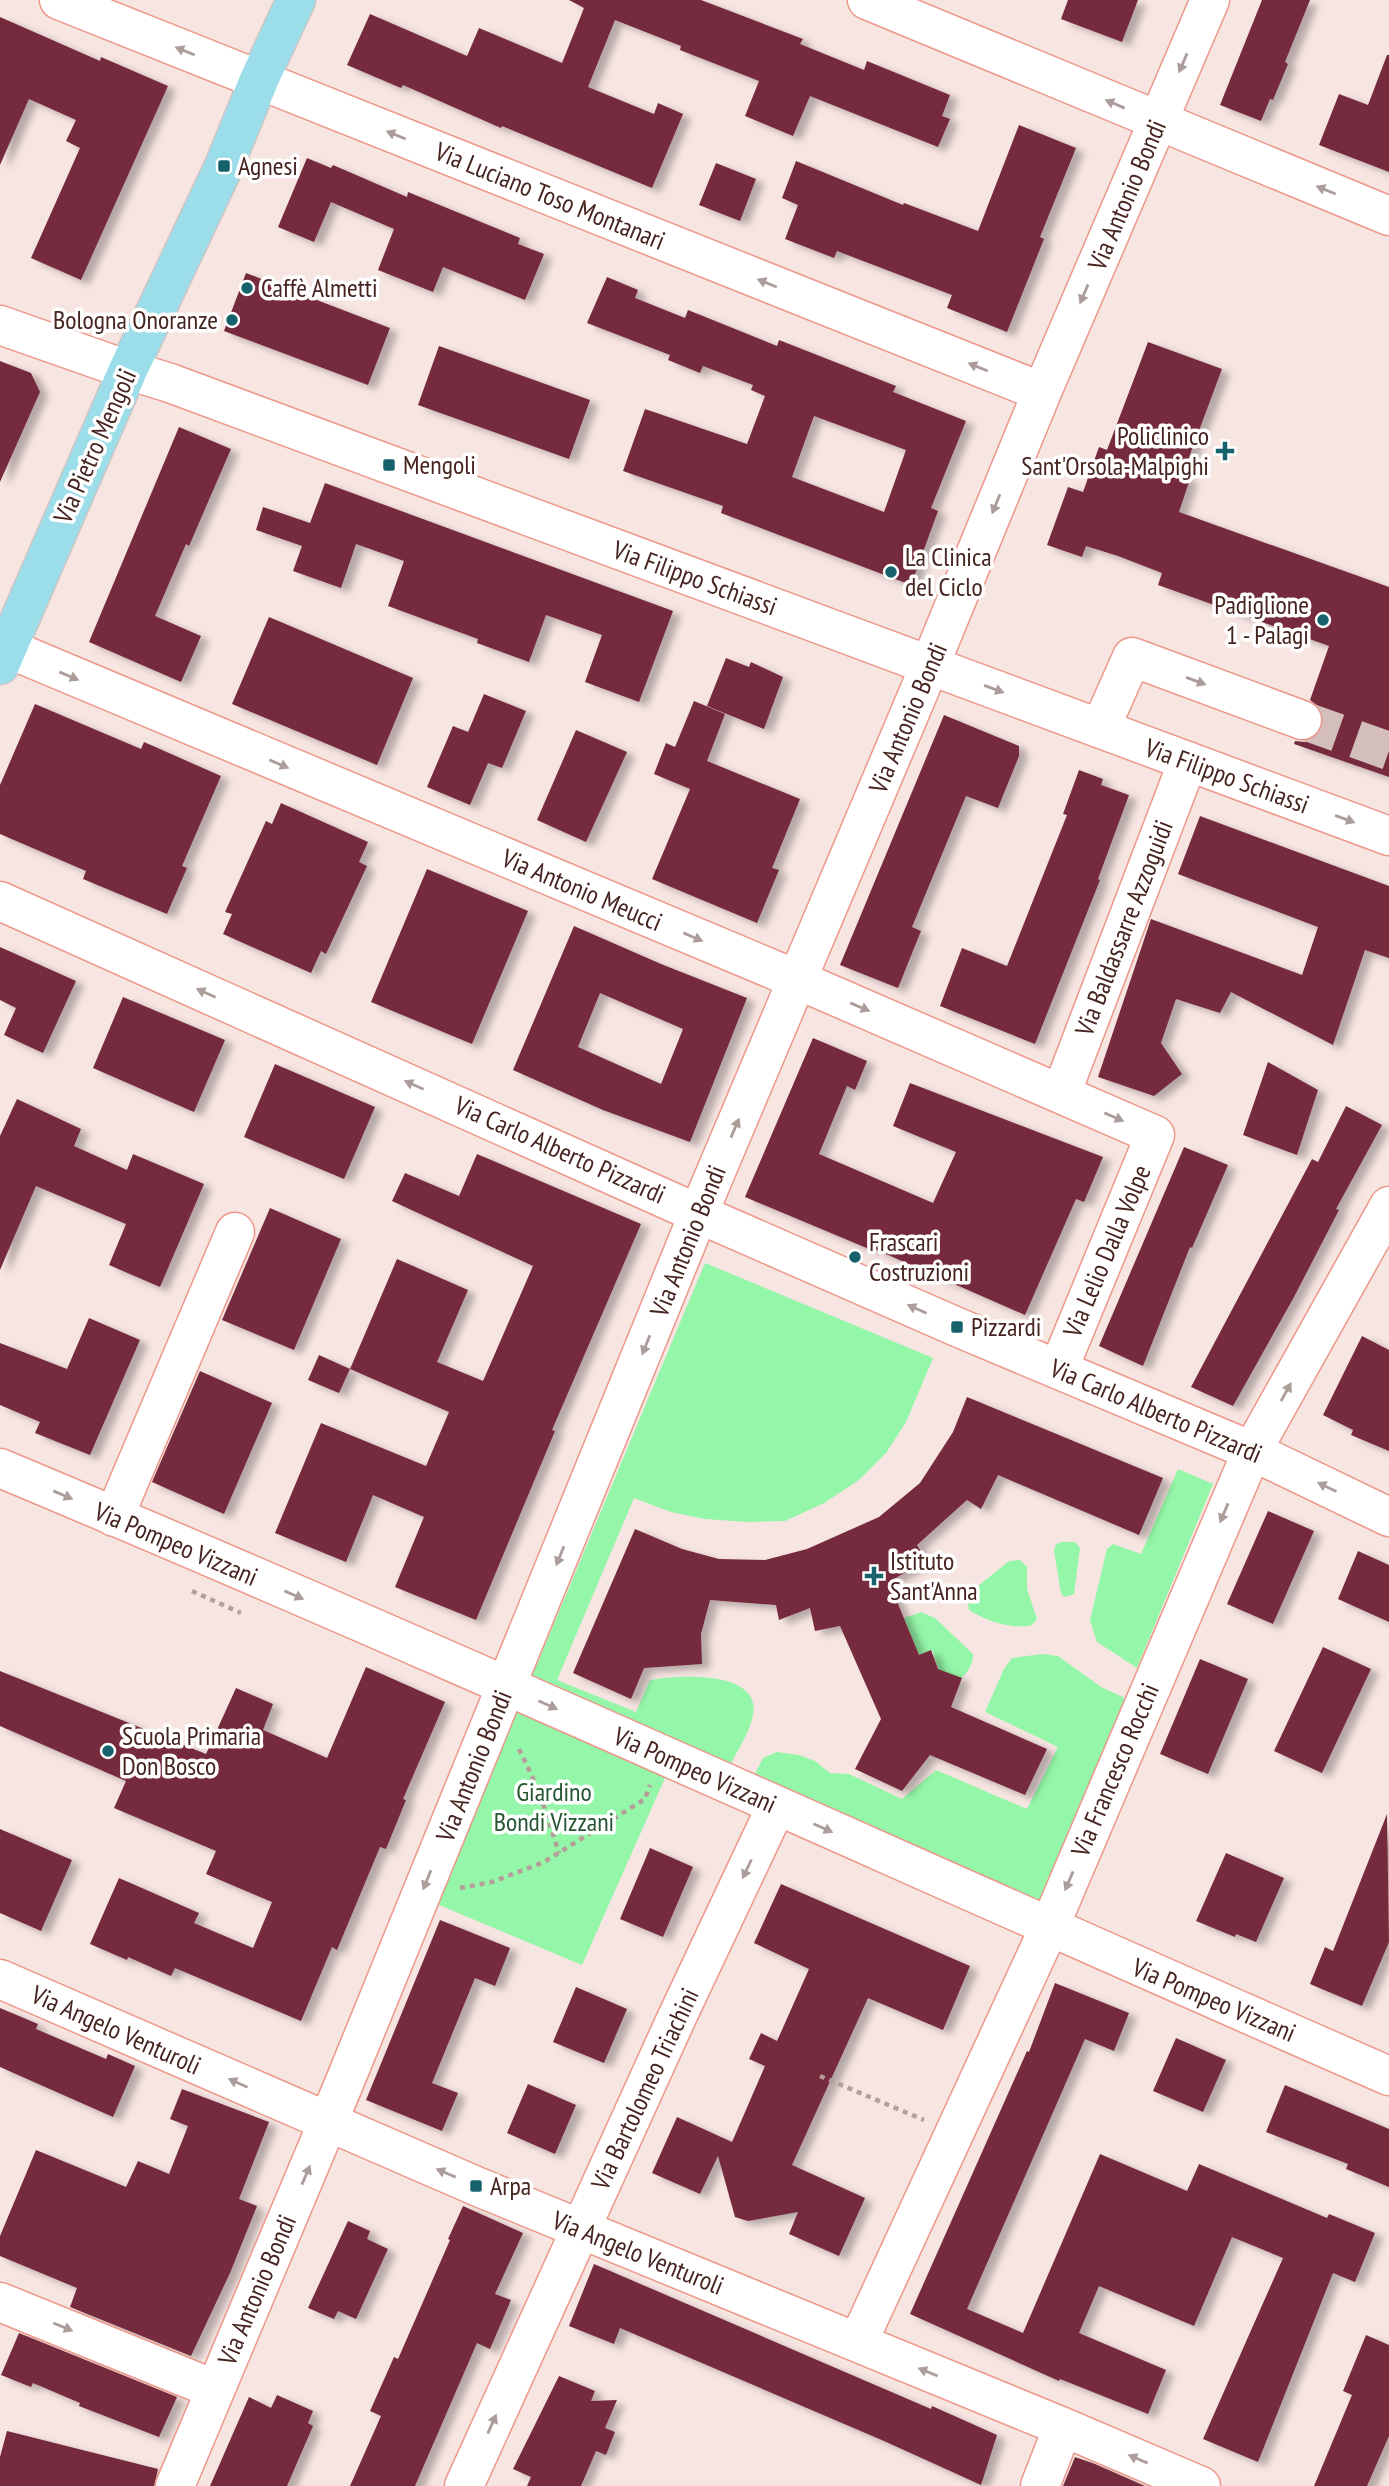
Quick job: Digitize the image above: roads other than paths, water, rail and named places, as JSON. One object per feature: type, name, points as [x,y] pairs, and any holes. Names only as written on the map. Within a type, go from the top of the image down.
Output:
[{"type":"main road","name":"Via Pietro Mengoli","points":[[4,656],[128,370],[224,166],[259,80],[296,0]]},
{"type":"street","name":"Via Luciano Toso Montanari","points":[[59,0],[1042,392]]},
{"type":"street","points":[[867,0],[1389,216]]},
{"type":"street","name":"Via Antonio Bondi","points":[[175,2486],[328,2122],[699,1214],[1042,392],[1210,0]]},
{"type":"street","name":"Via Filippo Schiassi","points":[[0,325],[183,388],[1389,836]]},
{"type":"street","name":"Via Antonio Meucci","points":[[4,656],[797,981],[1155,1135]]},
{"type":"street","points":[[1100,729],[1132,657],[1302,720]]},
{"type":"street","name":"Via Baldassarre Azzoguidi","points":[[1061,1094],[1188,761]]},
{"type":"street","name":"Via Carlo Alberto Pizzardi","points":[[0,901],[699,1214],[957,1327],[1252,1451],[1389,1517]]},
{"type":"street","name":"Via Lelio Dalla Volpe","points":[[1059,1368],[1155,1135]]},
{"type":"street","name":"Via Francesco Rocchi","points":[[858,2342],[1049,1928],[1252,1451],[1389,1206]]},
{"type":"street","points":[[114,1517],[235,1231]]},
{"type":"street","name":"Via Pompeo Vizzani","points":[[0,1468],[114,1517],[503,1696],[662,1755],[1389,2076]]},
{"type":"street","name":"Via Bartolomeo Triachini","points":[[464,2486],[776,1807]]},
{"type":"street","name":"Via Angelo Venturoli","points":[[0,1979],[580,2230],[858,2342],[1201,2486]]},
{"type":"street","points":[[0,2302],[214,2389]]},
{"type":"street","points":[[1040,2486],[1063,2427]]},
{"type":"tunnel","points":[[1302,720],[1389,751]]},
{"type":"place","name":"Agnesi","points":[[224,166]]},
{"type":"place","name":"Caffè Almetti","points":[[247,288]]},
{"type":"place","name":"Bologna Onoranze","points":[[232,320]]},
{"type":"place","name":"Policlinico Sant'Orsola-Malpighi","points":[[1225,451]]},
{"type":"place","name":"Mengoli","points":[[389,465]]},
{"type":"place","name":"La Clinica del Ciclo","points":[[891,572]]},
{"type":"place","name":"Padiglione 1 - Palagi","points":[[1323,620]]},
{"type":"place","name":"Frascari Costruzioni","points":[[855,1257]]},
{"type":"place","name":"Pizzardi","points":[[957,1327]]},
{"type":"place","name":"Istituto Sant'Anna","points":[[874,1576]]},
{"type":"place","name":"Scuola Primaria Don Bosco","points":[[108,1751]]},
{"type":"place","name":"Arpa","points":[[476,2186]]},
{"type":"park label","name":"Giardino Bondi Vizzani","points":[[554,1807]]}]
